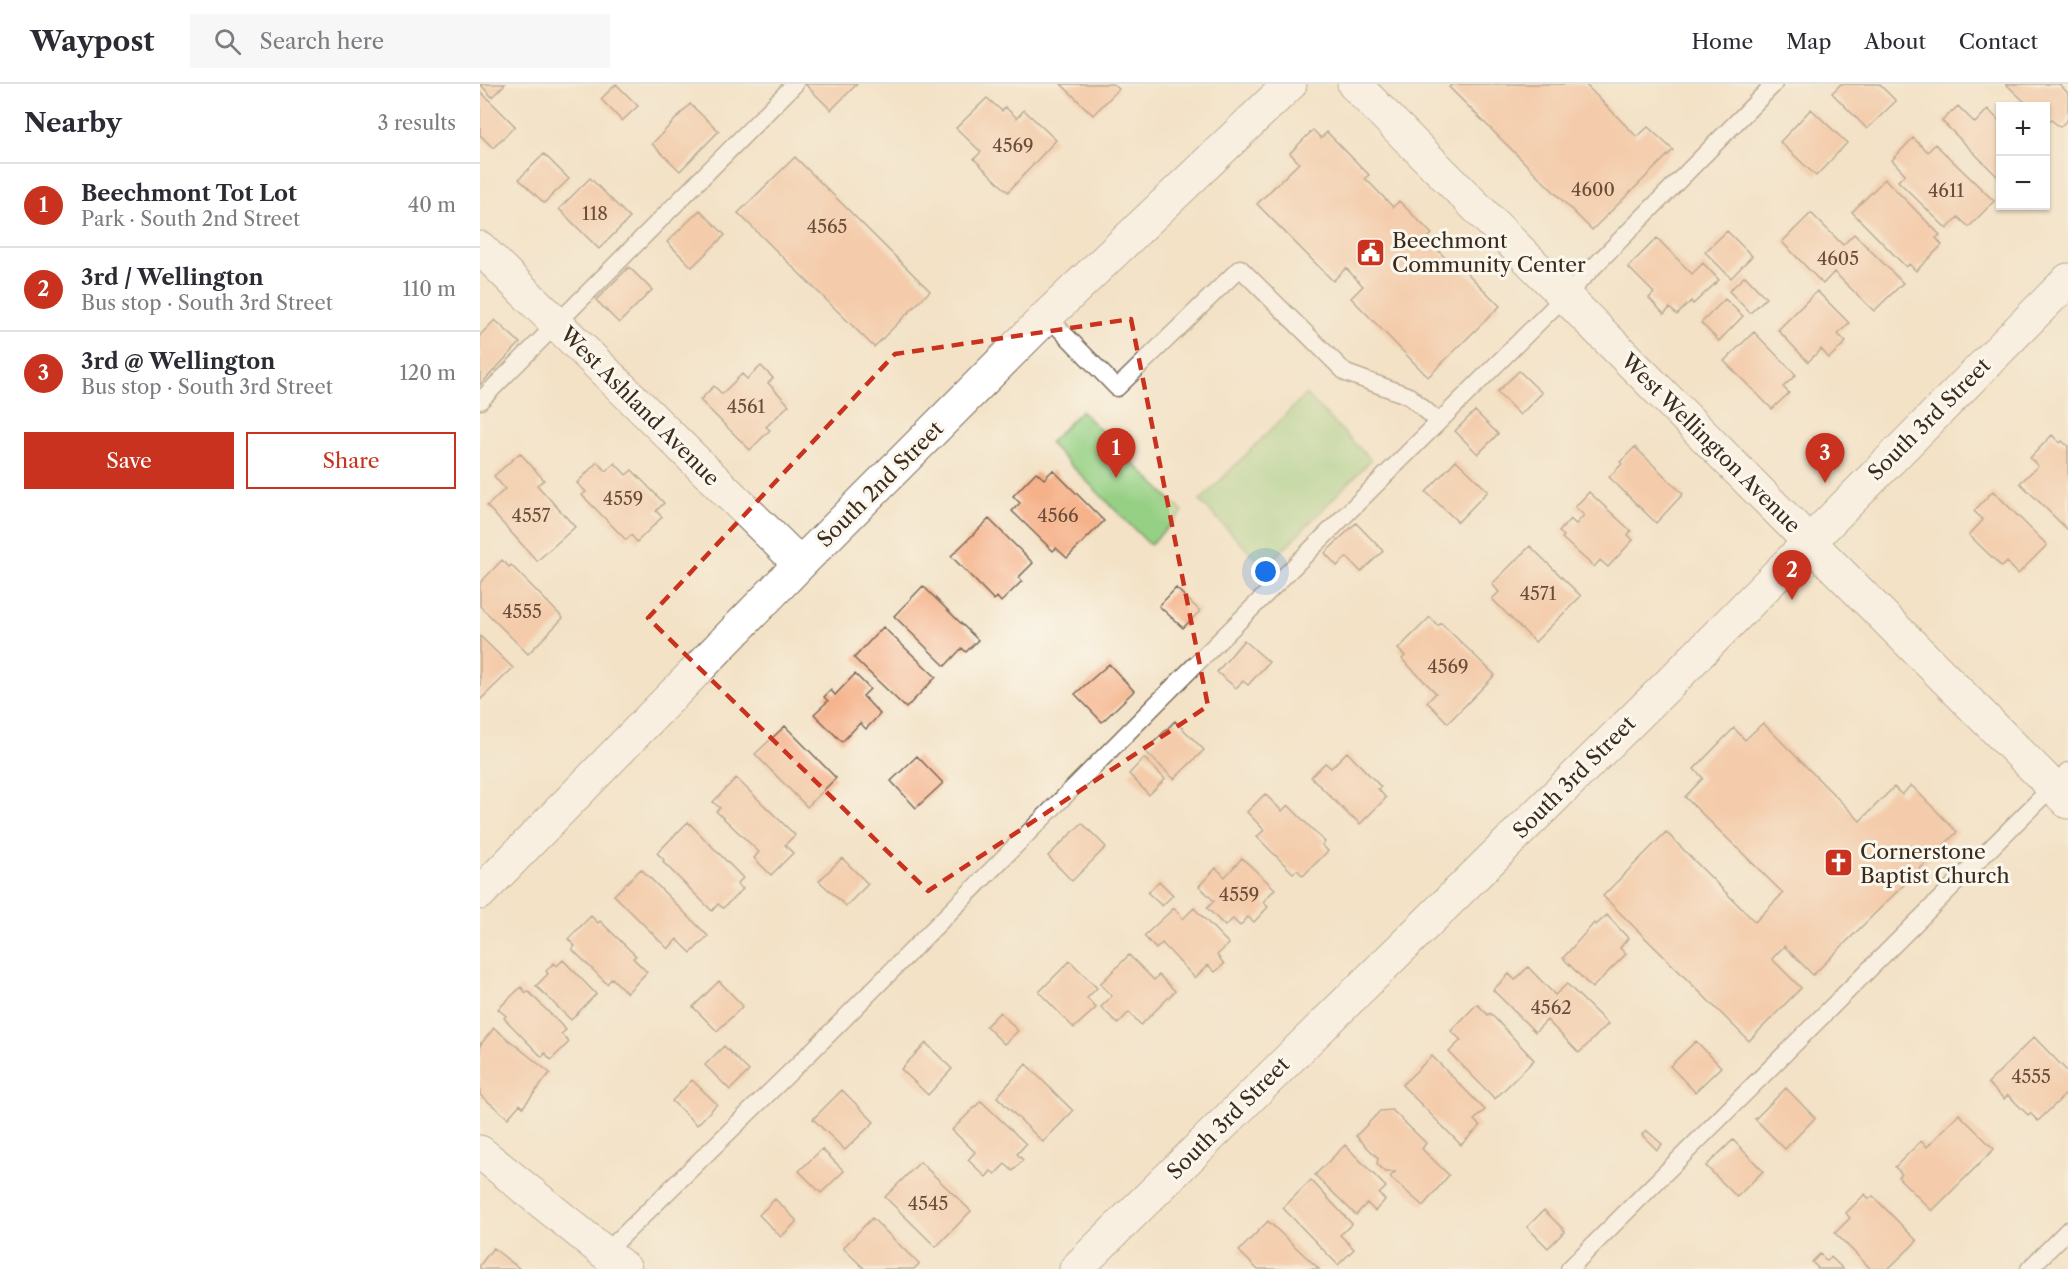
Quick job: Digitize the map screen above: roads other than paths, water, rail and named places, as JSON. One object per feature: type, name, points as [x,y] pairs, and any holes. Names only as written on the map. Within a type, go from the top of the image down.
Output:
[{"type":"street","name":"South 2nd Street","points":[[480,893],[800,564],[1047,316],[1290,84]]},
{"type":"street","name":"West Wellington Avenue","points":[[1354,84],[1809,540],[2063,787]]},
{"type":"street","name":"West Ashland Avenue","points":[[480,248],[800,564]]},
{"type":"street","name":"South 3rd Street","points":[[1076,1269],[1655,698],[2068,280]]},
{"type":"street","points":[[480,1152],[615,1261]]},
{"type":"lane","points":[[480,401],[795,84]]},
{"type":"lane","points":[[615,1261],[823,1040],[1774,84]]},
{"type":"lane","points":[[1047,316],[1117,388],[1240,268],[1346,373],[1409,396],[1438,421]]},
{"type":"lane","points":[[1569,1269],[1998,839],[2063,787]]},
{"type":"lane","points":[[2030,1269],[2068,1230]]},
{"type":"place","name":"Beechmont Community Center","points":[[1371,252]]},
{"type":"place","name":"Beechmont Tot Lot","points":[[1116,478]]},
{"type":"place","name":"3rd @ Wellington","points":[[1825,483]]},
{"type":"place","name":"3rd / Wellington","points":[[1792,600]]},
{"type":"place","name":"Cornerstone Baptist Church","points":[[1839,863]]}]
